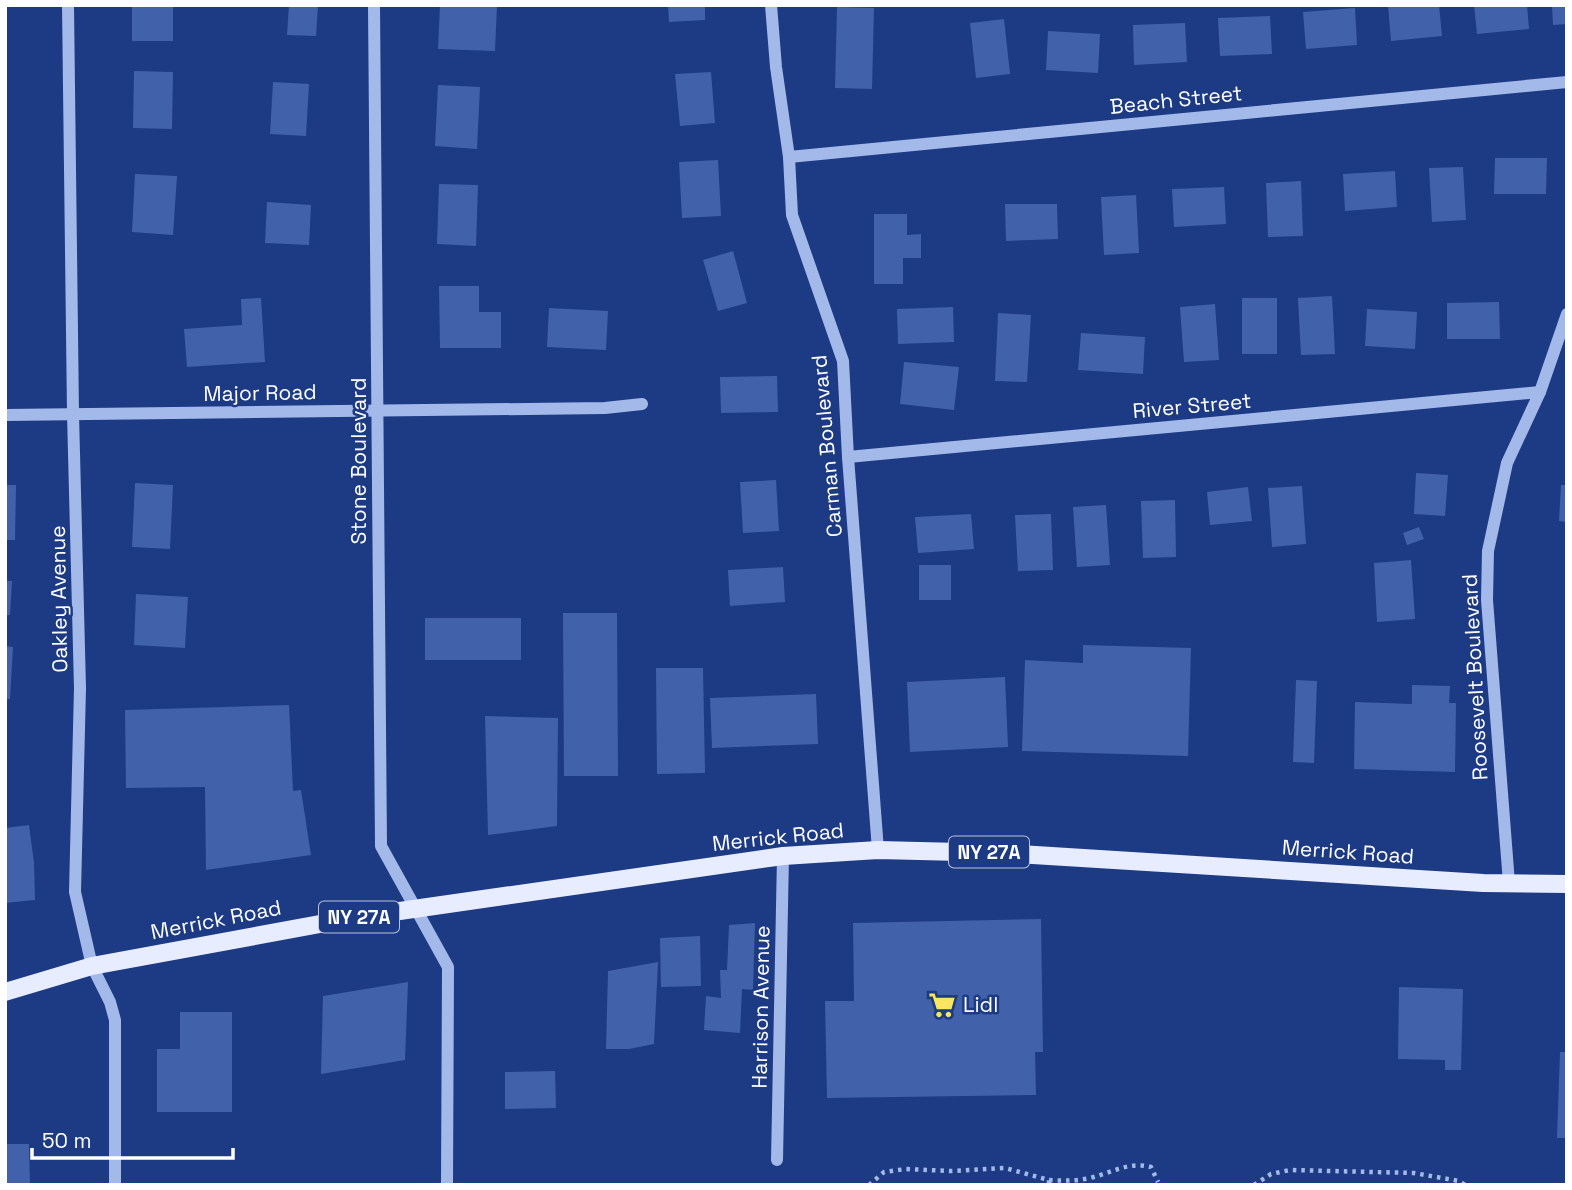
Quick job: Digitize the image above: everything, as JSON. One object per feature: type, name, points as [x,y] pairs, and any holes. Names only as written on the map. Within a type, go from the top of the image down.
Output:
[{"type":"main road","name":"Merrick Road","points":[[5,992],[92,966],[414,908],[783,856],[878,850],[1006,853],[1509,883],[1567,884]]},
{"type":"main road","points":[[1541,884],[1567,893]]},
{"type":"street","name":"Oakley Avenue","points":[[68,5],[73,414],[80,688],[75,892],[92,966],[110,1002],[115,1020],[115,1185]]},
{"type":"street","name":"Stone Boulevard","points":[[374,5],[379,411],[380,846],[449,967],[447,1185]]},
{"type":"street","name":"Carman Boulevard","points":[[771,5],[776,67],[789,157],[792,215],[843,360],[878,850]]},
{"type":"street","name":"Beach Street","points":[[789,157],[1567,82]]},
{"type":"street","name":"Roosevelt Boulevard","points":[[1509,883],[1487,600],[1488,551],[1507,463],[1539,392],[1567,314]]},
{"type":"street","name":"River Street","points":[[848,457],[1539,392]]},
{"type":"street","name":"Major Road","points":[[5,415],[605,408],[642,404]]},
{"type":"street","name":"Harrison Avenue","points":[[777,1160],[783,856]]},
{"type":"path","points":[[869,1185],[884,1172],[906,1169],[951,1171],[1005,1168],[1049,1183],[1090,1178],[1137,1163],[1151,1167],[1158,1182]]},
{"type":"path","points":[[1254,1185],[1271,1174],[1290,1170],[1414,1174],[1459,1181],[1465,1185]]},
{"type":"building","points":[[132,5],[173,5],[173,41],[132,41]]},
{"type":"building","points":[[289,5],[318,5],[316,36],[287,35]]},
{"type":"building","points":[[440,5],[497,5],[495,51],[438,49]]},
{"type":"building","points":[[668,5],[705,5],[705,20],[669,22]]},
{"type":"building","points":[[1388,5],[1439,5],[1442,36],[1391,41]]},
{"type":"building","points":[[1474,5],[1527,5],[1529,29],[1477,34]]},
{"type":"building","points":[[1552,5],[1567,5],[1567,24],[1553,25]]},
{"type":"building","points":[[837,7],[874,8],[872,89],[835,88]]},
{"type":"building","points":[[1355,8],[1357,45],[1306,49],[1303,12]]},
{"type":"building","points":[[1270,16],[1272,54],[1220,56],[1218,18]]},
{"type":"building","points":[[1004,19],[1010,74],[976,78],[970,23]]},
{"type":"building","points":[[1185,23],[1187,62],[1134,65],[1133,25]]},
{"type":"building","points":[[1048,31],[1100,34],[1098,73],[1046,70]]},
{"type":"building","points":[[134,71],[173,72],[172,129],[133,128]]},
{"type":"building","points":[[711,72],[715,123],[680,126],[675,74]]},
{"type":"building","points":[[273,82],[309,84],[306,136],[270,134]]},
{"type":"building","points":[[438,85],[480,87],[477,149],[435,146]]},
{"type":"building","points":[[1495,158],[1547,158],[1546,194],[1494,194]]},
{"type":"building","points":[[718,160],[721,216],[682,218],[679,162]]},
{"type":"building","points":[[1463,167],[1466,220],[1432,222],[1429,168]]},
{"type":"building","points":[[1395,171],[1397,207],[1345,211],[1343,174]]},
{"type":"building","points":[[135,174],[177,176],[173,235],[132,232]]},
{"type":"building","points":[[1301,181],[1303,236],[1268,237],[1266,183]]},
{"type":"building","points":[[439,184],[478,185],[476,246],[437,244]]},
{"type":"building","points":[[1224,187],[1226,224],[1174,227],[1172,189]]},
{"type":"building","points":[[1136,195],[1139,253],[1104,255],[1101,197]]},
{"type":"building","points":[[267,202],[311,205],[309,245],[265,243]]},
{"type":"building","points":[[1005,204],[1057,204],[1058,239],[1006,241]]},
{"type":"building","points":[[874,214],[907,214],[907,235],[921,234],[921,258],[903,258],[903,284],[874,284]]},
{"type":"building","points":[[733,251],[747,303],[718,311],[703,260]]},
{"type":"building","points":[[439,286],[479,286],[479,312],[501,312],[501,348],[440,348]]},
{"type":"building","points":[[1332,296],[1335,354],[1301,355],[1298,298]]},
{"type":"building","points":[[261,298],[265,362],[187,367],[184,329],[242,325],[241,299]]},
{"type":"building","points":[[1242,298],[1277,298],[1277,354],[1242,354]]},
{"type":"building","points":[[1499,302],[1500,339],[1447,339],[1447,303]]},
{"type":"building","points":[[1215,304],[1219,360],[1184,362],[1180,307]]},
{"type":"building","points":[[953,307],[954,342],[898,344],[897,309]]},
{"type":"building","points":[[549,308],[608,311],[606,350],[547,347]]},
{"type":"building","points":[[1367,309],[1417,312],[1415,349],[1365,346]]},
{"type":"building","points":[[998,313],[1031,315],[1027,382],[995,381]]},
{"type":"building","points":[[1081,333],[1145,337],[1143,374],[1078,370]]},
{"type":"building","points":[[904,362],[959,367],[954,410],[900,404]]},
{"type":"building","points":[[777,376],[778,412],[721,413],[720,377]]},
{"type":"building","points":[[1416,473],[1448,475],[1445,516],[1414,514]]},
{"type":"building","points":[[776,480],[779,531],[743,533],[740,482]]},
{"type":"building","points":[[135,483],[173,485],[170,549],[132,547]]},
{"type":"building","points":[[5,485],[16,485],[15,540],[5,540]]},
{"type":"building","points":[[1561,485],[1567,485],[1567,522],[1559,521]]},
{"type":"building","points":[[1302,486],[1306,544],[1272,547],[1268,488]]},
{"type":"building","points":[[1248,487],[1252,521],[1210,525],[1207,492]]},
{"type":"building","points":[[1175,500],[1176,557],[1143,558],[1141,501]]},
{"type":"building","points":[[1106,505],[1110,565],[1077,567],[1073,507]]},
{"type":"building","points":[[971,514],[974,549],[918,553],[915,517]]},
{"type":"building","points":[[1051,514],[1053,570],[1018,571],[1015,515]]},
{"type":"building","points":[[1419,527],[1424,539],[1407,545],[1403,533]]},
{"type":"building","points":[[1411,560],[1415,619],[1377,622],[1374,563]]},
{"type":"building","points":[[919,565],[951,565],[951,600],[919,600]]},
{"type":"building","points":[[783,567],[785,602],[730,606],[728,570]]},
{"type":"building","points":[[5,581],[12,581],[10,615],[5,615]]},
{"type":"building","points":[[136,594],[188,597],[185,648],[134,645]]},
{"type":"building","points":[[563,613],[617,613],[618,776],[564,776]]},
{"type":"building","points":[[425,618],[521,618],[521,660],[425,660]]},
{"type":"building","points":[[1083,645],[1191,648],[1188,756],[1022,751],[1025,660],[1083,663]]},
{"type":"building","points":[[5,646],[13,647],[10,699],[5,699]]},
{"type":"building","points":[[656,668],[703,668],[705,773],[657,774]]},
{"type":"building","points":[[1005,677],[1008,747],[910,752],[907,682]]},
{"type":"building","points":[[1296,680],[1317,681],[1314,763],[1293,762]]},
{"type":"building","points":[[1412,685],[1450,686],[1449,703],[1456,703],[1455,772],[1354,769],[1355,702],[1412,704]]},
{"type":"building","points":[[816,694],[818,744],[712,748],[710,698]]},
{"type":"building","points":[[289,705],[293,791],[301,790],[311,855],[206,870],[205,787],[126,788],[125,710]]},
{"type":"building","points":[[485,716],[558,718],[557,826],[488,835]]},
{"type":"building","points":[[29,825],[35,900],[5,903],[5,828]]},
{"type":"building","points":[[1041,919],[1043,1052],[1035,1052],[1036,1095],[827,1098],[825,1001],[854,1001],[853,923]]},
{"type":"building","points":[[755,923],[753,990],[742,989],[740,1033],[704,1030],[706,996],[721,998],[720,970],[727,970],[729,925]]},
{"type":"building","points":[[700,936],[701,986],[661,987],[660,938]]},
{"type":"building","points":[[658,962],[654,1044],[629,1049],[606,1049],[608,971]]},
{"type":"building","points":[[408,982],[405,1060],[321,1074],[323,996]]},
{"type":"building","points":[[1399,987],[1463,989],[1461,1070],[1445,1070],[1445,1060],[1398,1059]]},
{"type":"building","points":[[180,1012],[232,1012],[232,1112],[157,1112],[157,1049],[180,1049]]},
{"type":"building","points":[[1560,1052],[1567,1052],[1567,1138],[1557,1138]]},
{"type":"building","points":[[555,1071],[556,1108],[505,1109],[505,1072]]},
{"type":"building","points":[[5,1144],[29,1144],[30,1185],[5,1185]]},
{"type":"place","name":"Lidl","points":[[942,1005]]}]
